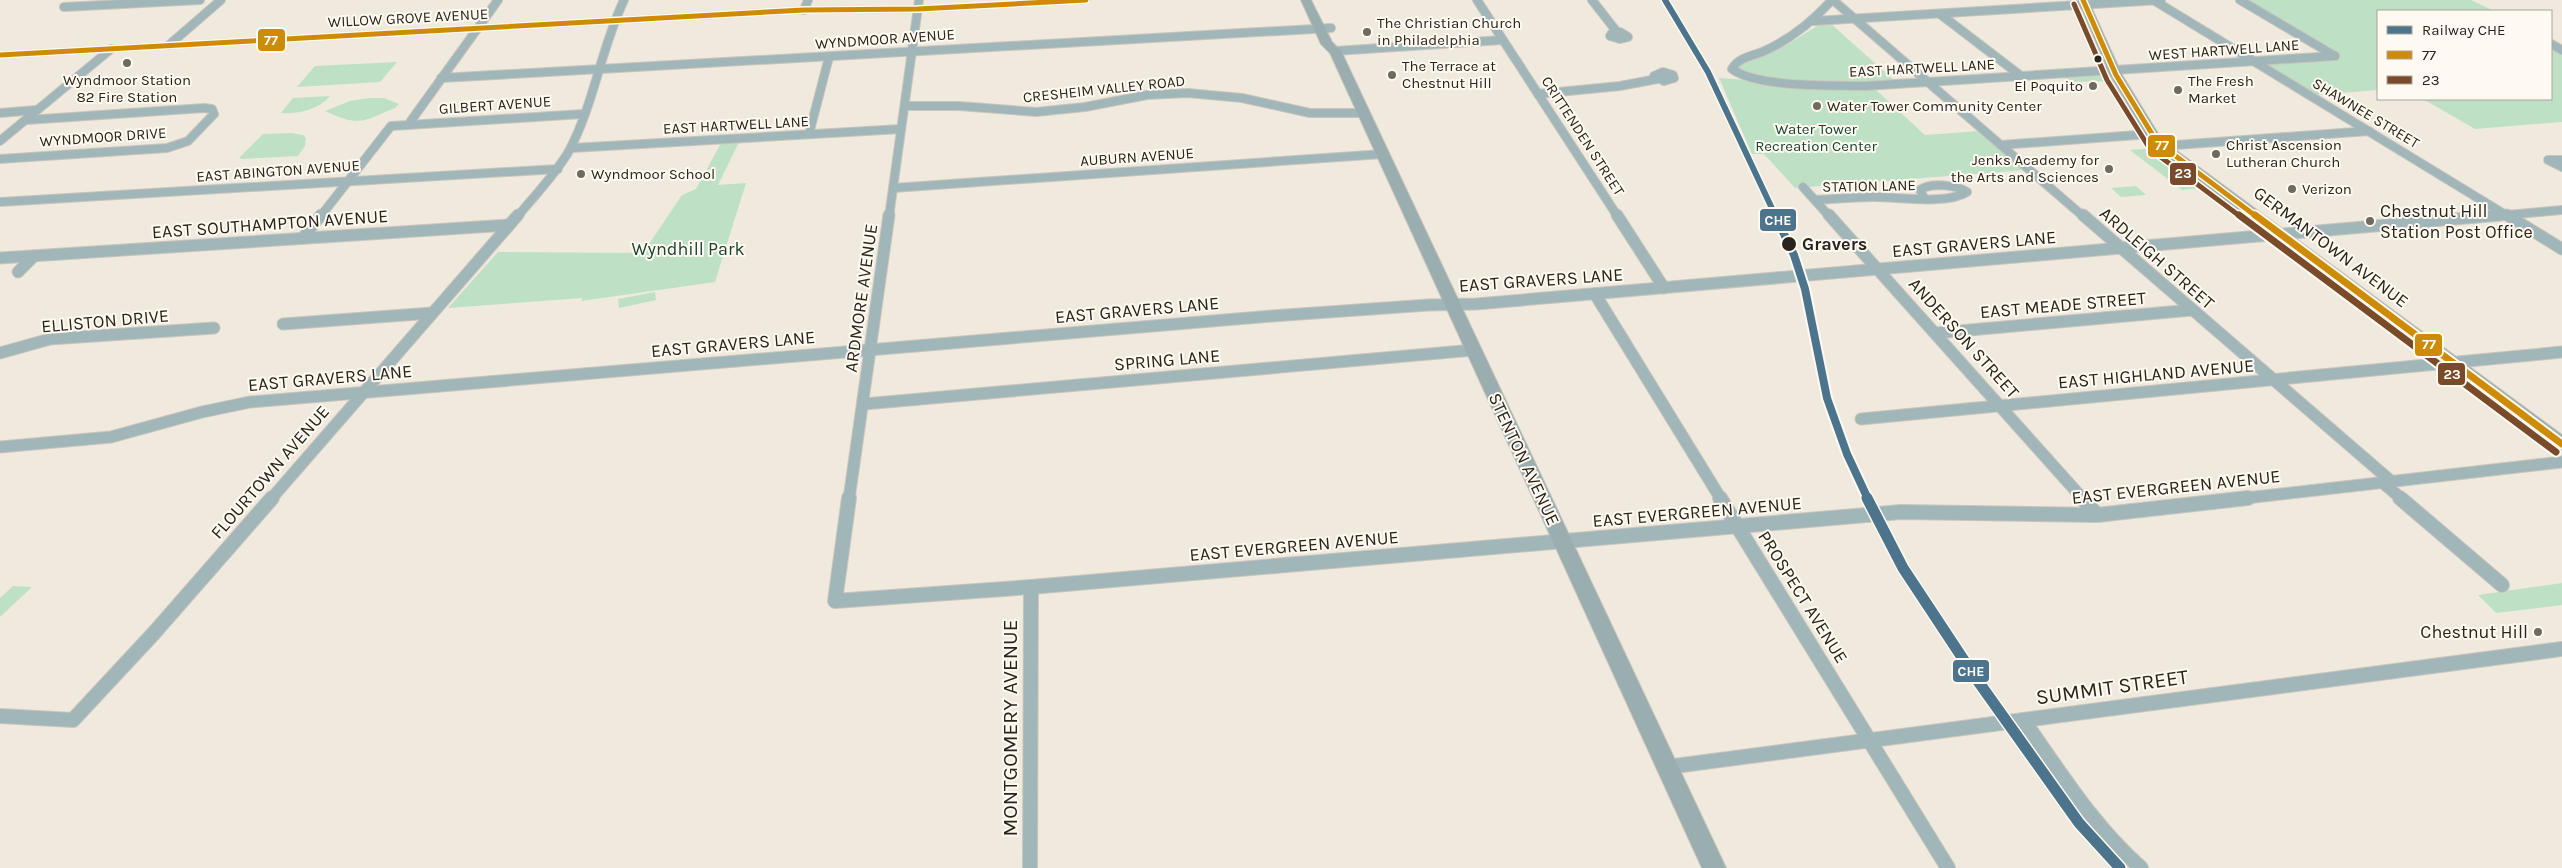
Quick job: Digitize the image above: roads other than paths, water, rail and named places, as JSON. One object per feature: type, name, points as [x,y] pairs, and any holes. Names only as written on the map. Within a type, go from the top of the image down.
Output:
[{"type":"main road","name":"STENTON AVENUE","points":[[1306,0],[1327,44],[1335,51],[1714,868]]},
{"type":"main road","name":"STENTON AVENUE","points":[[1317,0],[1337,43],[1335,51]]},
{"type":"main road","name":"GERMANTOWN AVENUE","points":[[2084,2],[2114,70],[2151,134],[2162,146],[2562,444]]},
{"type":"street","points":[[64,7],[116,2],[200,0]]},
{"type":"street","points":[[168,45],[221,0]]},
{"type":"street","points":[[408,124],[498,0]]},
{"type":"street","name":"FLOURTOWN AVENUE","points":[[0,716],[73,720],[154,633],[558,169],[572,148],[613,21],[624,0]]},
{"type":"street","points":[[804,10],[808,0]]},
{"type":"street","name":"WILLOW GROVE AVENUE","points":[[0,55],[918,4],[1086,0]]},
{"type":"street","name":"CRITTENDEN STREET","points":[[1477,0],[1664,288]]},
{"type":"street","points":[[1592,0],[1617,32]]},
{"type":"street","points":[[1814,21],[1832,0]]},
{"type":"street","name":"ARDLEIGH STREET","points":[[1832,0],[2274,380],[2502,585]]},
{"type":"street","name":"SHAWNEE STREET","points":[[2155,0],[2562,249]]},
{"type":"street","points":[[1814,21],[1940,14],[2084,2],[2164,0]]},
{"type":"street","name":"WEST HARTWELL LANE","points":[[2114,70],[2335,56],[2240,0]]},
{"type":"street","name":"ARDMORE AVENUE","points":[[835,601],[864,404],[869,351],[918,4]]},
{"type":"street","points":[[1940,14],[2021,76]]},
{"type":"street","name":"EAST HARTWELL LANE","points":[[1814,21],[1786,40],[1735,63],[1732,67],[1734,71],[1756,79],[1823,86],[1858,87],[2114,70]]},
{"type":"street","name":"WYNDMOOR AVENUE","points":[[441,78],[1331,28]]},
{"type":"street","points":[[1335,51],[1502,40]]},
{"type":"street","points":[[0,141],[111,48]]},
{"type":"street","points":[[809,134],[829,57]]},
{"type":"street","points":[[1538,94],[1620,86],[1657,79]]},
{"type":"street","name":"CRESHEIM VALLEY ROAD","points":[[905,106],[959,106],[1011,112],[1036,112],[1085,107],[1147,95],[1188,93],[1242,98],[1310,113],[1364,113]]},
{"type":"street","name":"WYNDMOOR DRIVE","points":[[0,159],[172,146],[188,140],[214,114],[212,109],[204,108],[27,120]]},
{"type":"street","points":[[0,113],[36,110]]},
{"type":"street","name":"GILBERT AVENUE","points":[[303,238],[391,126],[583,114]]},
{"type":"street","name":"EAST HARTWELL LANE","points":[[572,148],[901,129]]},
{"type":"street","points":[[2162,146],[2370,131]]},
{"type":"street","points":[[2001,144],[2151,134]]},
{"type":"street","name":"AUBURN AVENUE","points":[[893,188],[1383,154]]},
{"type":"street","points":[[2562,160],[2548,160],[2552,164],[2562,167]]},
{"type":"street","name":"EAST ABINGTON AVENUE","points":[[0,202],[558,169]]},
{"type":"street","name":"ANDERSON STREET","points":[[1803,187],[1936,333],[2097,515]]},
{"type":"street","name":"STATION LANE","points":[[1815,200],[1864,197],[1924,198]]},
{"type":"street","name":"EAST GRAVERS LANE","points":[[0,447],[111,437],[230,405],[1272,316],[1452,305],[1789,278],[2562,210]]},
{"type":"street","name":"EAST SOUTHAMPTON AVENUE","points":[[0,258],[509,225]]},
{"type":"street","points":[[18,272],[34,256]]},
{"type":"street","name":"PROSPECT AVENUE","points":[[1595,294],[1948,868]]},
{"type":"street","name":"EAST MEADE STREET","points":[[1936,333],[2192,310]]},
{"type":"street","points":[[283,324],[432,314]]},
{"type":"street","name":"ELLISTON DRIVE","points":[[0,353],[50,340],[214,328]]},
{"type":"street","name":"SPRING LANE","points":[[864,404],[1474,350]]},
{"type":"street","name":"EAST HIGHLAND AVENUE","points":[[1861,419],[2562,352]]},
{"type":"street","name":"EAST EVERGREEN AVENUE","points":[[835,601],[1031,588],[1885,513],[1929,511],[2097,515],[2562,462]]},
{"type":"street","name":"MONTGOMERY AVENUE","points":[[1030,868],[1031,588]]},
{"type":"street","name":"SUMMIT STREET","points":[[1666,767],[2562,649]]},
{"type":"street","points":[[2019,721],[2106,834],[2124,854],[2141,868]]},
{"type":"rail line","name":"CHE","points":[[1665,0],[1708,72],[1794,255],[1805,289],[1827,398],[1847,454],[1881,527],[1903,568],[1975,677],[2079,823],[2120,868]]},
{"type":"place","name":"The Christian Church in Philadelphia","points":[[1367,32]]},
{"type":"place","name":"Wyndmoor Station 82 Fire Station","points":[[127,63]]},
{"type":"place","name":"The Terrace at Chestnut Hill","points":[[1392,75]]},
{"type":"place","name":"El Poquito","points":[[2093,86]]},
{"type":"place","name":"The Fresh Market","points":[[2178,90]]},
{"type":"place","name":"Water Tower Community Center","points":[[1817,106]]},
{"type":"place","name":"Christ Ascension Lutheran Church","points":[[2216,154]]},
{"type":"place","name":"Jenks Academy for the Arts and Sciences","points":[[2109,169]]},
{"type":"place","name":"Wyndmoor School","points":[[581,174]]},
{"type":"place","name":"Verizon","points":[[2292,189]]},
{"type":"place","name":"Chestnut Hill Station Post Office","points":[[2370,221]]},
{"type":"place","name":"Gravers","points":[[1789,244]]},
{"type":"place","name":"Chestnut Hill","points":[[2538,632]]},
{"type":"park label","name":"Water Tower Recreation Center","points":[[1816,138]]},
{"type":"park label","name":"Wyndhill Park","points":[[688,249]]}]
